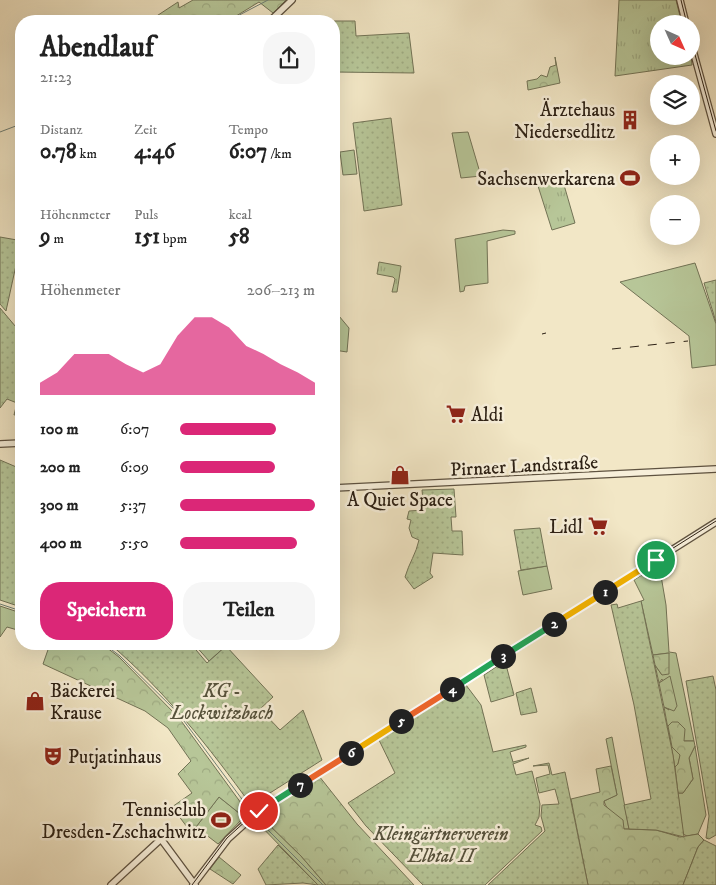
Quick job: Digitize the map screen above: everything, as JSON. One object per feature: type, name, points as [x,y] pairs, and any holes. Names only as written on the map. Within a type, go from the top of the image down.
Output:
[{"type":"street","points":[[276,15],[292,0]]},
{"type":"street","points":[[680,0],[684,15]]},
{"type":"street","points":[[697,65],[716,134]]},
{"type":"street","points":[[0,444],[15,443]]},
{"type":"street","name":"Pirnaer Landstraße","points":[[340,488],[716,469]]},
{"type":"street","points":[[111,885],[161,838],[194,885],[228,839],[250,817],[716,522]]},
{"type":"green space","points":[[193,0],[286,0],[273,13],[259,2],[238,15],[158,15],[178,2],[179,8]]},
{"type":"green space","points":[[619,0],[676,0],[680,15],[650,15],[650,65],[692,65],[615,76]]},
{"type":"green space","points":[[340,21],[355,21],[356,36],[409,33],[414,73],[340,72]]},
{"type":"green space","points":[[555,57],[560,83],[528,90],[527,81],[537,79],[541,75],[547,77],[550,67],[556,65]]},
{"type":"green space","points":[[391,118],[402,205],[364,211],[353,123]]},
{"type":"green space","points":[[468,132],[481,176],[461,178],[452,133]]},
{"type":"green space","points":[[354,150],[357,174],[343,175],[340,152]]},
{"type":"green space","points":[[562,178],[575,223],[552,230],[538,186]]},
{"type":"green space","points":[[503,230],[515,231],[515,234],[487,241],[488,283],[465,286],[464,291],[460,292],[455,239]]},
{"type":"green space","points":[[0,237],[15,240],[15,270],[6,311],[0,304]]},
{"type":"green space","points":[[379,262],[401,266],[397,292],[392,292],[395,279],[393,277],[377,274]]},
{"type":"green space","points":[[695,263],[716,324],[716,365],[692,368],[689,336],[620,282]]},
{"type":"green space","points":[[716,280],[716,322],[704,283]]},
{"type":"green space","points":[[0,308],[15,326],[15,402],[7,399],[0,408]]},
{"type":"green space","points":[[340,317],[349,328],[347,352],[340,351]]},
{"type":"green space","points":[[0,460],[15,466],[15,605],[0,600]]},
{"type":"green space","points":[[454,489],[456,517],[451,517],[452,531],[462,531],[463,555],[433,553],[430,573],[433,577],[414,589],[405,577],[419,540],[412,537],[409,528],[411,520],[407,519],[409,511],[424,510],[422,490]]},
{"type":"green space","points":[[540,528],[547,566],[521,570],[514,530]]},
{"type":"green space","points":[[659,564],[666,605],[669,652],[676,653],[694,741],[684,741],[678,764],[675,767],[664,707],[669,710],[662,679],[659,683],[655,665],[662,675],[669,653],[653,655],[641,601],[644,600],[634,580],[648,571],[651,573]]},
{"type":"green space","points":[[547,566],[552,589],[523,595],[518,571]]},
{"type":"green space","points":[[641,601],[673,755],[684,837],[656,830],[629,829],[624,805],[651,799],[634,705],[611,605],[617,604],[618,608]]},
{"type":"green space","points":[[0,606],[15,611],[15,629],[7,627],[0,637]]},
{"type":"green space","points":[[48,650],[110,650],[179,718],[249,814],[244,817],[219,797],[196,827],[190,831],[172,807],[192,793],[178,774],[191,761],[168,728],[145,711],[43,664]]},
{"type":"green space","name":"KG - Lockwitzbach","points":[[117,650],[196,650],[207,663],[222,650],[230,650],[273,697],[260,709],[280,730],[303,710],[322,760],[251,805],[185,720]]},
{"type":"green space","points":[[199,650],[221,650],[209,661]]},
{"type":"green space","points":[[669,653],[669,674],[662,675],[655,665],[653,655]]},
{"type":"green space","points":[[505,661],[514,695],[491,702],[484,675]]},
{"type":"green space","points":[[670,676],[677,706],[674,711],[664,707],[659,683]]},
{"type":"green space","points":[[713,676],[716,690],[716,835],[709,839],[706,838],[709,816],[686,681]]},
{"type":"green space","points":[[466,685],[481,705],[493,752],[526,745],[526,747],[510,752],[513,762],[529,758],[513,764],[516,775],[532,771],[540,804],[539,817],[535,825],[541,827],[542,831],[485,885],[423,885],[366,826],[348,803],[395,773],[379,740]]},
{"type":"green space","points":[[531,688],[537,712],[521,715],[516,693]]},
{"type":"green space","points":[[672,722],[678,722],[685,729],[684,741],[694,741],[695,746],[689,758],[693,779],[683,793],[678,793],[675,767],[678,764],[680,755],[672,747],[668,726]]},
{"type":"green space","points":[[612,737],[629,829],[624,829],[620,820],[608,809],[604,801],[617,795],[606,739]]},
{"type":"green space","points":[[695,746],[706,815],[698,834],[687,836],[683,834],[678,793],[683,793],[693,779],[689,758]]},
{"type":"green space","name":"Kleingärtnerverein Elbtal II","points":[[549,763],[552,775],[565,772],[588,885],[488,885],[545,831],[541,816],[542,805],[559,804],[555,789],[539,793],[536,778],[550,774],[548,765],[533,766]]},
{"type":"green space","points":[[611,766],[617,795],[604,801],[604,805],[623,820],[624,829],[656,830],[680,837],[698,834],[704,840],[698,847],[683,885],[588,885],[571,799],[600,792],[596,769]]},
{"type":"green space","points":[[319,776],[357,824],[414,885],[326,885],[301,856],[259,815]]},
{"type":"green space","name":"Tennisclub Dresden-Zschachwitz","points":[[219,797],[244,817],[218,844],[196,827]]},
{"type":"green space","points":[[259,815],[301,856],[326,885],[318,885],[254,819]]},
{"type":"green space","points":[[704,840],[716,846],[716,885],[683,885],[698,847]]},
{"type":"green space","points":[[278,845],[318,885],[303,883],[266,885],[258,869]]},
{"type":"green space","points":[[219,857],[241,875],[233,884],[210,869]]},
{"type":"waterway","points":[[239,15],[268,0]]},
{"type":"waterway","points":[[0,132],[15,126]]},
{"type":"waterway","points":[[0,604],[15,609]]},
{"type":"waterway","points":[[112,650],[178,713],[253,814]]},
{"type":"waterway","points":[[255,817],[323,885]]},
{"type":"tram line","points":[[681,0],[685,15]]},
{"type":"tram line","points":[[698,65],[716,131]]},
{"type":"tram line","points":[[192,885],[227,838],[258,810],[716,521]]},
{"type":"railway","points":[[542,334],[546,333]]},
{"type":"railway","points":[[612,349],[688,341]]},
{"type":"place","name":"Ärztehaus Niedersedlitz","points":[[630,120]]},
{"type":"place","name":"Sachsenwerkarena","points":[[630,178]]},
{"type":"place","name":"Aldi","points":[[456,414]]},
{"type":"place","name":"A Quiet Space","points":[[400,475]]},
{"type":"place","name":"Lidl","points":[[598,526]]},
{"type":"place","name":"Bäckerei Krause","points":[[35,701]]},
{"type":"place","name":"Putjatinhaus","points":[[53,756]]},
{"type":"place","name":"Tennisclub Dresden-Zschachwitz","points":[[221,820]]},
{"type":"route","points":[[259,811],[656,560]]}]
